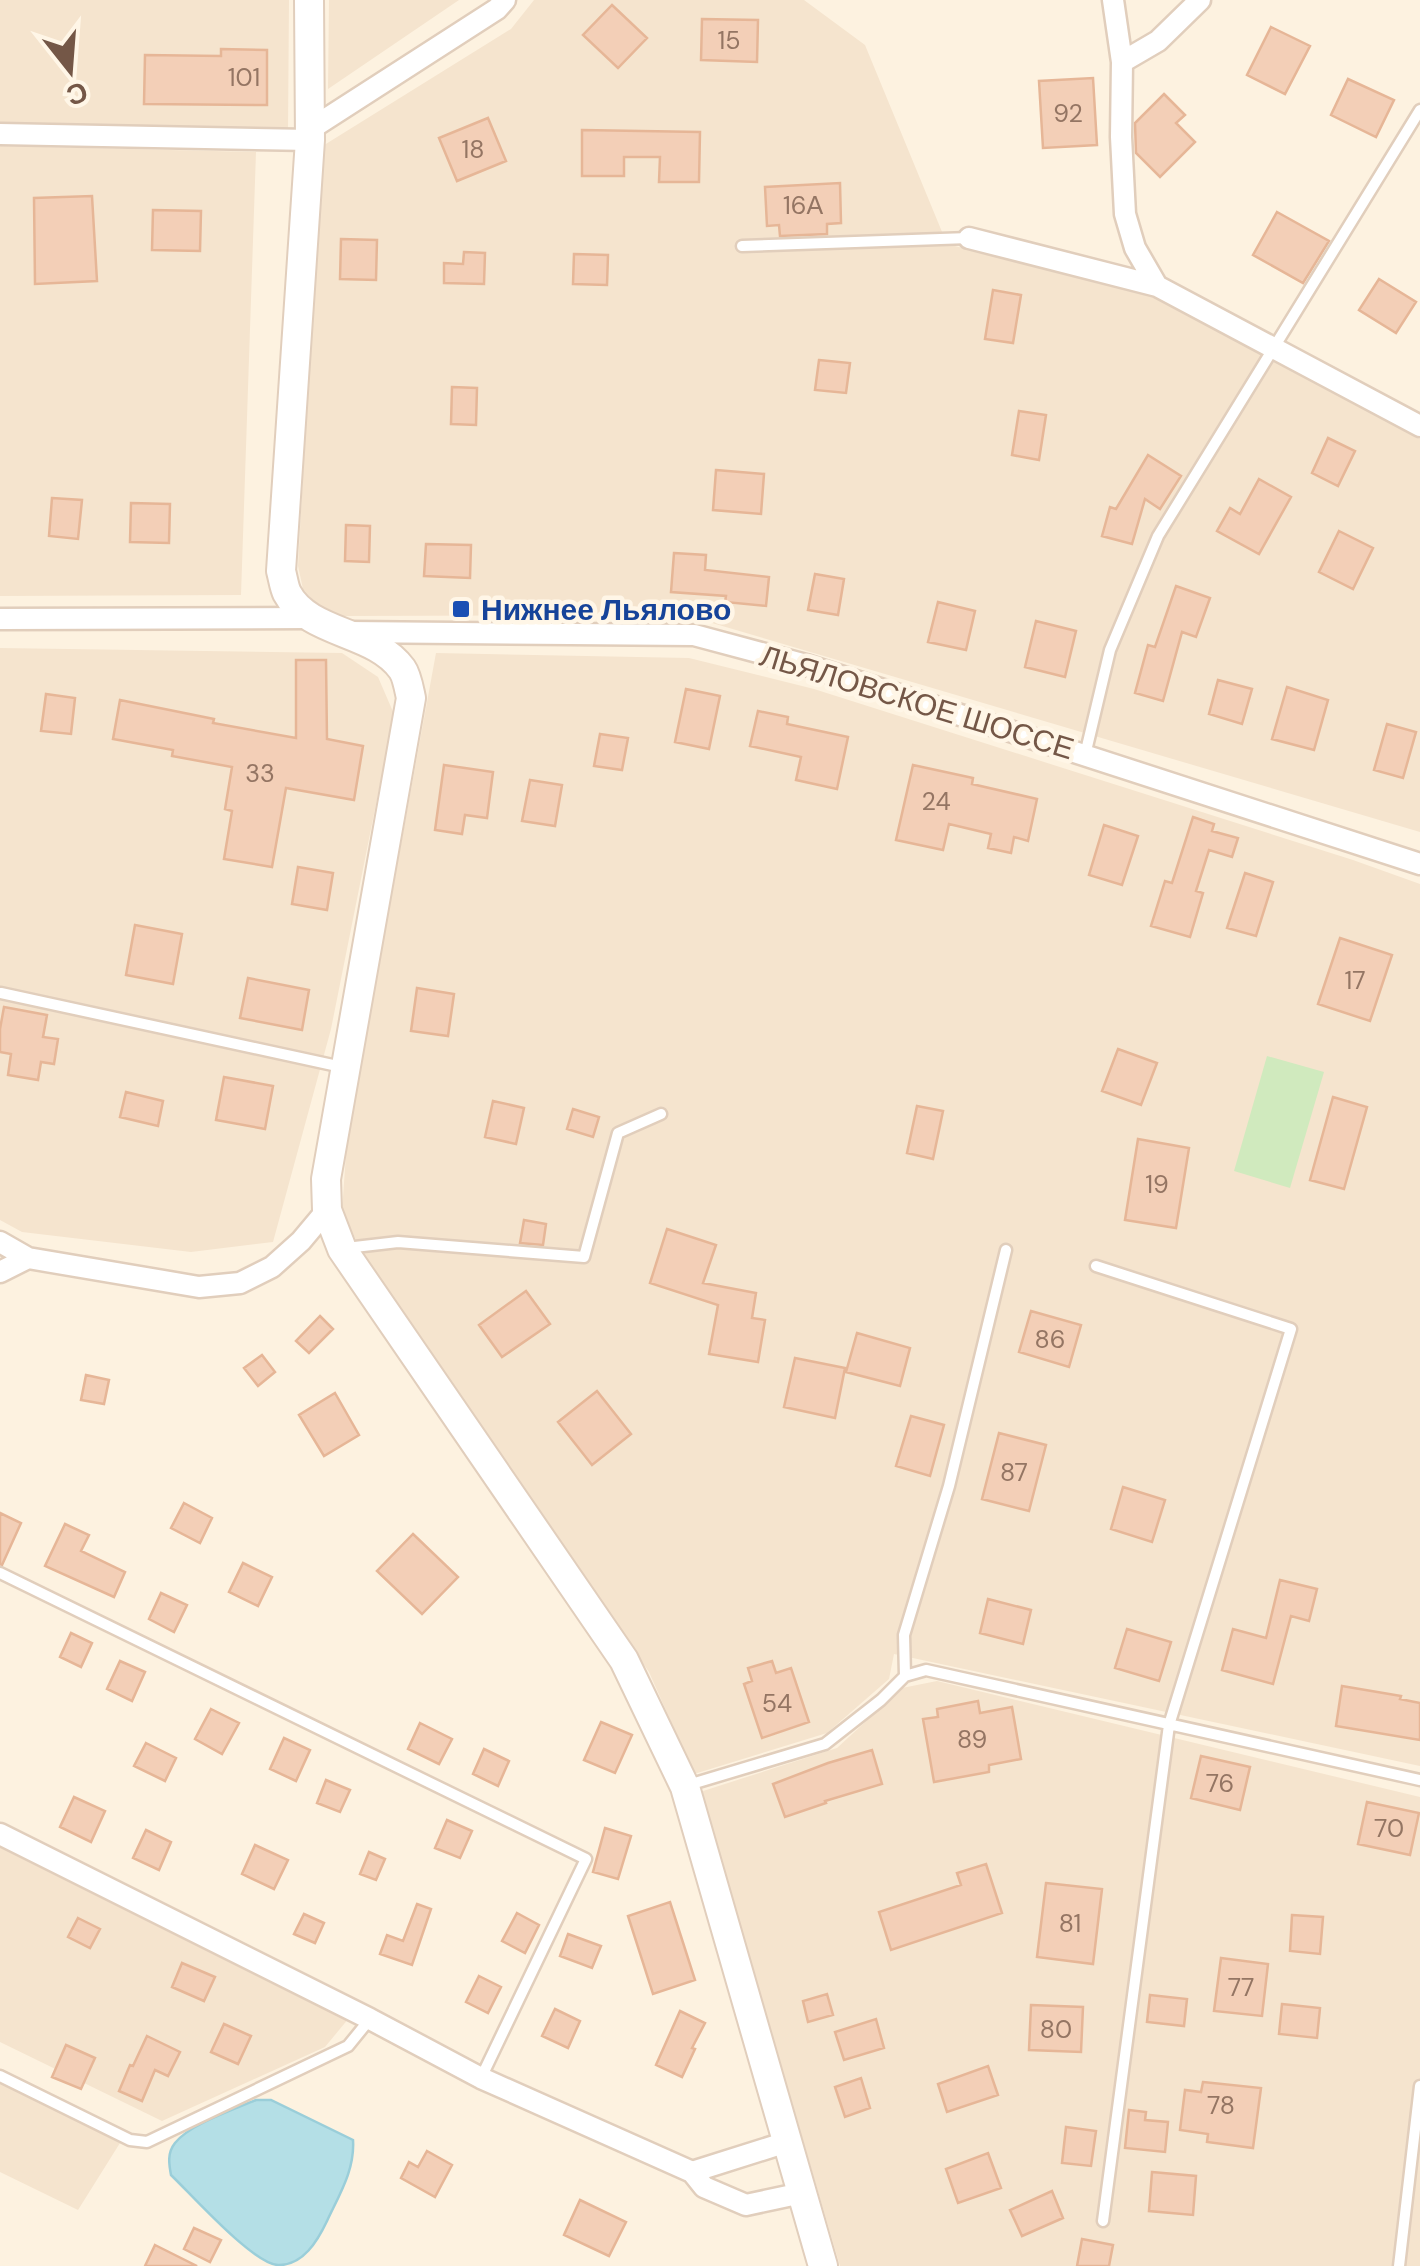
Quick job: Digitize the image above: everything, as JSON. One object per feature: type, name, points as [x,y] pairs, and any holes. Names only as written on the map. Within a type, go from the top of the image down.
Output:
[{"type":"street","points":[[309,0],[309,135],[280,570],[288,594],[310,618]]},
{"type":"street","points":[[0,134],[309,135],[505,0]]},
{"type":"street","points":[[1113,0],[1122,62],[1125,214],[1135,248],[1157,286]]},
{"type":"street","points":[[1122,62],[1158,41],[1200,0]]},
{"type":"street","points":[[969,238],[1157,286],[1420,426]]},
{"type":"street","points":[[0,619],[310,618]]},
{"type":"street","name":"ЛЬЯЛОВСКОЕ ШОССЕ","points":[[310,618],[346,632],[694,635],[806,665],[1420,864]]},
{"type":"street","points":[[346,632],[384,651],[404,671],[411,698],[344,1068],[326,1179],[327,1210],[342,1249],[624,1660],[685,1786],[823,2266]]},
{"type":"street","points":[[0,1242],[28,1258],[200,1287],[240,1283],[272,1267],[327,1210]]},
{"type":"street","points":[[0,1272],[28,1258]]},
{"type":"street","points":[[0,1834],[481,2078],[692,2172],[704,2186],[746,2205],[802,2193]]},
{"type":"street","points":[[692,2172],[787,2142]]},
{"type":"lane","points":[[1085,755],[1110,650],[1158,536],[1420,110]]},
{"type":"lane","points":[[742,246],[969,238]]},
{"type":"lane","points":[[1,993],[344,1068]]},
{"type":"lane","points":[[342,1249],[398,1242],[584,1257],[618,1133],[661,1114]]},
{"type":"lane","points":[[905,1676],[904,1636],[949,1486],[1006,1250]]},
{"type":"lane","points":[[1096,1266],[1291,1329],[1169,1725],[1103,2221]]},
{"type":"lane","points":[[0,1573],[586,1859],[481,2078]]},
{"type":"lane","points":[[685,1786],[825,1744],[905,1676],[926,1670],[1420,1780]]},
{"type":"lane","points":[[0,2076],[130,2140],[147,2142],[348,2046],[370,2019]]},
{"type":"lane","points":[[1399,2266],[1420,2086]]},
{"type":"shaded area","points":[[0,0],[289,0],[288,130],[0,125]]},
{"type":"shaded area","points":[[329,0],[459,0],[328,89]]},
{"type":"shaded area","points":[[534,0],[804,0],[865,45],[947,244],[1160,298],[1420,439],[1420,832],[685,615],[338,616],[319,607],[303,589],[298,566],[321,147],[511,29]]},
{"type":"shaded area","points":[[0,146],[256,152],[241,595],[0,596]]},
{"type":"shaded area","points":[[0,648],[342,653],[378,677],[394,714],[331,1029],[273,1242],[191,1252],[22,1232],[0,1220]]},
{"type":"shaded area","points":[[436,653],[689,658],[814,689],[1420,884],[1420,1766],[894,1654],[889,1679],[827,1733],[694,1774],[649,1672],[366,1260],[342,1212],[347,1139]]},
{"type":"shaded area","points":[[937,1681],[1420,1797],[1420,2266],[840,2266],[700,1792],[837,1748],[902,1688]]},
{"type":"shaded area","points":[[0,1835],[349,2018],[325,2047],[162,2121],[0,2042]]},
{"type":"shaded area","points":[[0,2083],[120,2143],[78,2210],[0,2172]]},
{"type":"green space","points":[[1267,1056],[1324,1072],[1290,1188],[1234,1171]]},
{"type":"water","points":[[256,2100],[271,2100],[353,2140],[349,2172],[323,2228],[302,2257],[287,2264],[267,2262],[254,2253],[171,2175],[171,2151],[182,2136],[212,2118]]},
{"type":"building","points":[[612,5],[647,38],[618,68],[583,35]]},
{"type":"building","points":[[702,19],[758,20],[757,62],[701,60]]},
{"type":"building","points":[[1271,27],[1310,46],[1285,94],[1247,75]]},
{"type":"building","points":[[221,49],[267,50],[267,105],[144,104],[145,55],[221,56]]},
{"type":"building","points":[[1093,78],[1097,145],[1043,148],[1039,81]]},
{"type":"building","points":[[1348,79],[1394,100],[1376,137],[1331,115]]},
{"type":"building","points":[[1164,94],[1185,115],[1176,123],[1195,142],[1160,177],[1136,153],[1135,123]]},
{"type":"building","points":[[488,118],[506,161],[457,181],[439,138]]},
{"type":"building","points":[[582,130],[700,132],[699,182],[659,182],[660,157],[624,157],[624,176],[582,176]]},
{"type":"building","points":[[840,183],[841,223],[827,224],[827,234],[780,236],[779,225],[767,226],[765,187]]},
{"type":"building","points":[[92,196],[97,281],[35,284],[34,198]]},
{"type":"building","points":[[153,210],[201,211],[200,251],[152,250]]},
{"type":"building","points":[[1277,212],[1329,241],[1303,283],[1253,255]]},
{"type":"building","points":[[341,239],[377,240],[376,280],[340,279]]},
{"type":"building","points":[[464,252],[485,253],[484,284],[444,283],[444,263],[463,264]]},
{"type":"building","points":[[574,254],[608,255],[607,285],[573,284]]},
{"type":"building","points":[[1379,279],[1416,302],[1396,333],[1359,310]]},
{"type":"building","points":[[993,290],[1021,295],[1013,343],[985,339]]},
{"type":"building","points":[[819,360],[850,363],[846,393],[815,390]]},
{"type":"building","points":[[452,387],[477,388],[476,425],[451,424]]},
{"type":"building","points":[[1019,411],[1046,415],[1039,460],[1012,455]]},
{"type":"building","points":[[1328,438],[1355,451],[1338,486],[1312,473]]},
{"type":"building","points":[[1148,455],[1181,476],[1160,509],[1145,499],[1132,544],[1102,536],[1110,507],[1116,509]]},
{"type":"building","points":[[716,470],[764,474],[761,514],[713,510]]},
{"type":"building","points":[[1259,479],[1291,497],[1259,554],[1217,531],[1230,508],[1240,514]]},
{"type":"building","points":[[52,498],[82,500],[78,539],[49,536]]},
{"type":"building","points":[[131,503],[170,504],[169,543],[130,542]]},
{"type":"building","points":[[346,525],[370,526],[369,562],[345,561]]},
{"type":"building","points":[[1339,531],[1373,548],[1353,589],[1319,572]]},
{"type":"building","points":[[426,544],[471,545],[470,578],[424,576]]},
{"type":"building","points":[[674,553],[706,555],[705,570],[769,577],[766,606],[725,602],[726,596],[671,592]]},
{"type":"building","points":[[815,574],[844,579],[838,615],[808,610]]},
{"type":"building","points":[[1176,586],[1210,598],[1196,637],[1182,632],[1163,701],[1135,693],[1148,645],[1155,647]]},
{"type":"building","points":[[938,602],[975,611],[966,650],[928,642]]},
{"type":"building","points":[[1036,621],[1076,631],[1065,677],[1025,667]]},
{"type":"building","points":[[296,660],[326,660],[327,739],[363,746],[354,800],[286,788],[272,867],[224,859],[232,811],[225,809],[232,767],[172,756],[173,750],[113,739],[120,700],[296,738]]},
{"type":"building","points":[[1218,680],[1252,689],[1242,724],[1209,714]]},
{"type":"building","points":[[1287,687],[1328,700],[1314,750],[1272,739]]},
{"type":"building","points":[[686,689],[720,696],[709,749],[675,742]]},
{"type":"building","points":[[46,694],[75,698],[71,734],[41,731]]},
{"type":"building","points":[[758,711],[788,717],[787,724],[848,737],[837,789],[796,780],[801,757],[750,746]]},
{"type":"building","points":[[1387,724],[1416,732],[1403,778],[1374,770]]},
{"type":"building","points":[[600,734],[628,738],[622,770],[594,766]]},
{"type":"building","points":[[444,765],[493,772],[487,818],[465,815],[462,834],[435,830]]},
{"type":"building","points":[[913,765],[973,778],[972,784],[1037,799],[1028,841],[1014,837],[1011,853],[988,848],[991,834],[949,824],[943,850],[896,840]]},
{"type":"building","points":[[530,780],[562,785],[555,826],[522,821]]},
{"type":"building","points":[[1193,817],[1214,824],[1212,831],[1238,838],[1232,857],[1209,850],[1196,891],[1203,893],[1190,937],[1151,926],[1165,881],[1172,883]]},
{"type":"building","points":[[1104,825],[1138,836],[1122,885],[1089,875]]},
{"type":"building","points":[[298,867],[333,873],[327,910],[292,904]]},
{"type":"building","points":[[1245,873],[1273,882],[1256,936],[1227,928]]},
{"type":"building","points":[[135,925],[182,934],[173,984],[126,975]]},
{"type":"building","points":[[1340,938],[1392,955],[1370,1021],[1318,1004]]},
{"type":"building","points":[[248,978],[309,990],[302,1030],[240,1018]]},
{"type":"building","points":[[417,988],[454,994],[448,1036],[411,1031]]},
{"type":"building","points":[[4,1007],[47,1015],[43,1037],[58,1039],[54,1064],[41,1062],[38,1080],[8,1075],[11,1054],[0,1052]]},
{"type":"building","points":[[1118,1049],[1157,1063],[1141,1105],[1102,1091]]},
{"type":"building","points":[[224,1077],[273,1086],[265,1129],[216,1120]]},
{"type":"building","points":[[126,1092],[163,1101],[158,1126],[120,1117]]},
{"type":"building","points":[[1333,1097],[1367,1107],[1344,1189],[1310,1180]]},
{"type":"building","points":[[493,1101],[524,1108],[516,1144],[485,1137]]},
{"type":"building","points":[[917,1106],[943,1111],[933,1159],[907,1153]]},
{"type":"building","points":[[573,1109],[599,1117],[593,1137],[567,1129]]},
{"type":"building","points":[[1138,1139],[1189,1148],[1176,1228],[1125,1220]]},
{"type":"building","points":[[524,1220],[546,1224],[543,1245],[520,1243]]},
{"type":"building","points":[[667,1229],[716,1245],[703,1283],[756,1293],[752,1318],[765,1320],[758,1362],[709,1354],[718,1305],[650,1283]]},
{"type":"building","points":[[526,1291],[550,1324],[502,1357],[479,1325]]},
{"type":"building","points":[[1031,1311],[1081,1325],[1069,1367],[1019,1352]]},
{"type":"building","points":[[320,1316],[333,1329],[309,1353],[296,1341]]},
{"type":"building","points":[[857,1333],[910,1348],[900,1386],[846,1372]]},
{"type":"building","points":[[262,1355],[275,1372],[258,1386],[244,1368]]},
{"type":"building","points":[[795,1358],[845,1368],[835,1418],[784,1407]]},
{"type":"building","points":[[86,1375],[109,1380],[104,1404],[81,1400]]},
{"type":"building","points":[[597,1391],[631,1434],[592,1465],[558,1422]]},
{"type":"building","points":[[335,1393],[359,1435],[324,1456],[299,1415]]},
{"type":"building","points":[[911,1416],[944,1425],[930,1476],[896,1466]]},
{"type":"building","points":[[999,1433],[1046,1445],[1029,1511],[982,1499]]},
{"type":"building","points":[[1123,1487],[1165,1500],[1152,1542],[1111,1529]]},
{"type":"building","points":[[184,1503],[212,1518],[200,1543],[171,1528]]},
{"type":"building","points":[[0,1513],[21,1523],[2,1565],[0,1564]]},
{"type":"building","points":[[65,1524],[89,1535],[81,1551],[125,1572],[114,1597],[45,1566]]},
{"type":"building","points":[[413,1534],[458,1577],[422,1614],[377,1571]]},
{"type":"building","points":[[243,1563],[272,1577],[258,1606],[229,1592]]},
{"type":"building","points":[[1280,1580],[1317,1589],[1309,1621],[1291,1616],[1273,1684],[1222,1670],[1233,1629],[1266,1638]]},
{"type":"building","points":[[161,1593],[187,1605],[174,1632],[149,1619]]},
{"type":"building","points":[[988,1599],[1031,1610],[1023,1644],[980,1633]]},
{"type":"building","points":[[1127,1629],[1171,1642],[1159,1681],[1115,1668]]},
{"type":"building","points":[[71,1633],[92,1643],[81,1667],[60,1657]]},
{"type":"building","points":[[120,1661],[145,1672],[132,1701],[107,1689]]},
{"type":"building","points":[[772,1661],[776,1673],[791,1668],[809,1722],[762,1738],[744,1684],[752,1681],[748,1668]]},
{"type":"building","points":[[1342,1686],[1420,1703],[1420,1740],[1336,1726]]},
{"type":"building","points":[[978,1701],[980,1713],[1012,1707],[1021,1759],[989,1765],[989,1772],[934,1782],[923,1719],[938,1717],[937,1709]]},
{"type":"building","points":[[211,1709],[239,1723],[222,1754],[195,1739]]},
{"type":"building","points":[[601,1722],[632,1735],[615,1773],[584,1760]]},
{"type":"building","points":[[420,1723],[452,1739],[439,1764],[408,1749]]},
{"type":"building","points":[[284,1738],[310,1750],[296,1781],[270,1769]]},
{"type":"building","points":[[146,1743],[176,1758],[165,1781],[134,1766]]},
{"type":"building","points":[[484,1749],[509,1761],[498,1786],[473,1774]]},
{"type":"building","points":[[872,1750],[882,1784],[785,1817],[773,1784]]},
{"type":"building","points":[[1201,1756],[1250,1767],[1240,1810],[1191,1798]]},
{"type":"building","points":[[326,1780],[350,1790],[340,1812],[317,1803]]},
{"type":"building","points":[[74,1797],[105,1811],[91,1842],[60,1827]]},
{"type":"building","points":[[1367,1802],[1419,1813],[1410,1855],[1358,1844]]},
{"type":"building","points":[[447,1820],[472,1831],[460,1858],[435,1848]]},
{"type":"building","points":[[605,1828],[631,1836],[618,1879],[593,1872]]},
{"type":"building","points":[[146,1830],[171,1842],[159,1870],[133,1858]]},
{"type":"building","points":[[255,1845],[288,1860],[274,1889],[242,1874]]},
{"type":"building","points":[[369,1852],[385,1859],[376,1880],[360,1874]]},
{"type":"building","points":[[986,1864],[1002,1913],[891,1950],[879,1912],[961,1885],[957,1873]]},
{"type":"building","points":[[1046,1883],[1102,1889],[1093,1964],[1037,1957]]},
{"type":"building","points":[[670,1902],[695,1980],[653,1994],[628,1916]]},
{"type":"building","points":[[417,1904],[431,1909],[412,1965],[380,1954],[387,1935],[403,1941]]},
{"type":"building","points":[[517,1913],[539,1925],[525,1953],[502,1941]]},
{"type":"building","points":[[304,1914],[324,1923],[315,1943],[294,1934]]},
{"type":"building","points":[[1292,1915],[1323,1917],[1320,1954],[1290,1951]]},
{"type":"building","points":[[78,1918],[100,1929],[90,1948],[68,1937]]},
{"type":"building","points":[[568,1934],[601,1946],[592,1968],[560,1956]]},
{"type":"building","points":[[1221,1958],[1268,1964],[1262,2016],[1214,2011]]},
{"type":"building","points":[[182,1963],[215,1977],[204,2001],[172,1987]]},
{"type":"building","points":[[479,1976],[501,1987],[488,2013],[466,2002]]},
{"type":"building","points":[[827,1994],[833,2015],[808,2022],[803,2001]]},
{"type":"building","points":[[1150,1995],[1187,1999],[1184,2026],[1147,2022]]},
{"type":"building","points":[[1282,2004],[1320,2008],[1317,2038],[1279,2034]]},
{"type":"building","points":[[1031,2005],[1083,2007],[1081,2052],[1029,2050]]},
{"type":"building","points":[[555,2009],[580,2021],[568,2048],[542,2036]]},
{"type":"building","points":[[680,2011],[705,2023],[682,2077],[656,2065]]},
{"type":"building","points":[[876,2019],[884,2048],[844,2060],[835,2032]]},
{"type":"building","points":[[224,2024],[251,2036],[238,2064],[211,2052]]},
{"type":"building","points":[[147,2036],[180,2052],[168,2076],[155,2070],[142,2101],[119,2091]]},
{"type":"building","points":[[66,2045],[95,2058],[81,2089],[52,2077]]},
{"type":"building","points":[[988,2066],[998,2095],[947,2112],[938,2084]]},
{"type":"building","points":[[861,2078],[870,2108],[845,2117],[835,2087]]},
{"type":"building","points":[[1203,2082],[1261,2088],[1253,2148],[1207,2142],[1208,2134],[1180,2130],[1185,2090],[1201,2092]]},
{"type":"building","points":[[1129,2110],[1146,2112],[1145,2120],[1168,2122],[1165,2152],[1125,2148]]},
{"type":"building","points":[[1066,2127],[1096,2131],[1091,2166],[1062,2163]]},
{"type":"building","points":[[427,2151],[452,2165],[435,2197],[401,2178],[409,2162],[418,2167]]},
{"type":"building","points":[[988,2153],[1001,2188],[958,2203],[946,2169]]},
{"type":"building","points":[[1152,2172],[1196,2176],[1193,2215],[1149,2211]]},
{"type":"building","points":[[1052,2191],[1063,2218],[1022,2236],[1010,2210]]},
{"type":"building","points":[[580,2200],[626,2222],[609,2256],[564,2235]]},
{"type":"building","points":[[194,2228],[221,2240],[210,2262],[184,2249]]},
{"type":"building","points":[[1082,2239],[1113,2245],[1109,2266],[1077,2266]]},
{"type":"building","points":[[155,2245],[197,2266],[145,2266]]},
{"type":"place","name":"Нижнее Льялово","points":[[461,609]]}]
